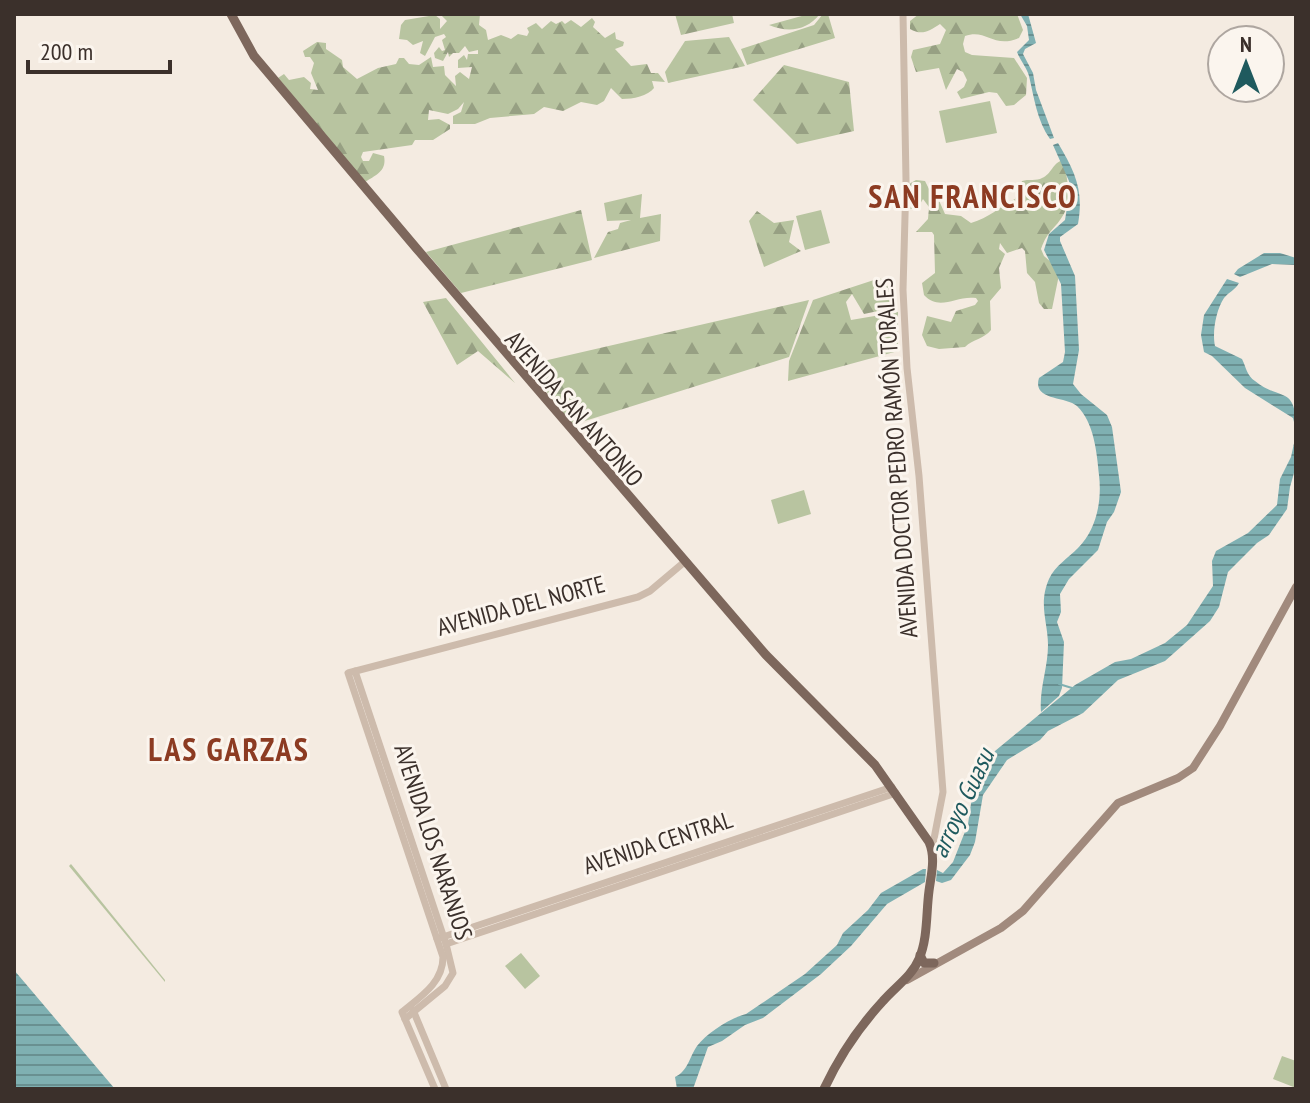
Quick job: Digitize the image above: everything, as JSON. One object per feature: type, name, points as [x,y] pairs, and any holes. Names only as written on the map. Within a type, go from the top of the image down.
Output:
[{"type":"main road","name":"AVENIDA SAN ANTONIO","points":[[228,14],[252,56],[412,252],[773,664],[882,774],[932,849],[933,866],[920,955],[902,983],[861,1027],[835,1065],[824,1089]]},
{"type":"main road","points":[[902,983],[1001,928],[1023,911],[1118,803],[1178,778],[1193,768],[1220,726],[1296,587]]},
{"type":"main road","points":[[920,955],[924,963],[934,963]]},
{"type":"street","name":"AVENIDA DOCTOR PEDRO RAMÓN TORALES","points":[[903,14],[906,180],[904,304],[943,792],[932,849]]},
{"type":"street","name":"AVENIDA DEL NORTE","points":[[352,672],[638,597],[685,564]]},
{"type":"street","name":"AVENIDA LOS NARANJOS","points":[[352,672],[453,973],[450,980],[403,1015],[435,1089]]},
{"type":"street","name":"AVENIDA CENTRAL","points":[[442,940],[894,790]]},
{"type":"street","points":[[412,1008],[446,1089]]},
{"type":"green space","points":[[440,14],[480,14],[479,25],[486,30],[488,40],[501,35],[511,39],[518,34],[527,36],[527,28],[536,23],[542,29],[551,21],[565,24],[571,20],[581,27],[592,18],[595,22],[593,27],[605,38],[615,32],[616,39],[624,42],[623,46],[615,49],[631,66],[647,64],[651,73],[658,73],[665,82],[652,81],[654,88],[651,91],[635,98],[622,99],[611,88],[604,101],[597,105],[581,102],[563,111],[544,107],[534,114],[490,118],[475,124],[453,124],[453,116],[461,112],[464,102],[448,114],[429,110],[428,120],[439,119],[450,125],[450,129],[433,140],[415,140],[412,145],[363,152],[363,161],[369,161],[373,153],[384,156],[380,172],[365,182],[278,78],[284,74],[289,80],[304,77],[311,83],[310,89],[318,90],[311,73],[314,63],[310,57],[305,57],[303,51],[317,42],[326,43],[326,49],[342,60],[343,67],[357,79],[378,68],[396,64],[399,58],[419,65],[431,57],[433,67],[444,66],[445,75],[456,86],[455,76],[460,72],[469,79],[472,67],[458,68],[458,60],[464,55],[467,60],[468,54],[478,54],[478,50],[469,52],[465,46],[449,57],[448,52],[443,61],[435,58],[434,53],[439,47],[445,50],[444,34],[435,37],[425,56],[420,53],[423,41],[413,45],[399,39],[405,20],[435,15],[440,19],[440,29],[447,21]]},
{"type":"green space","points":[[675,14],[732,14],[734,23],[681,35]]},
{"type":"green space","points":[[820,14],[809,24],[796,29],[769,25]]},
{"type":"green space","points":[[823,14],[828,14],[835,38],[747,65],[741,49],[814,25]]},
{"type":"green space","points":[[919,14],[1017,14],[1023,30],[1019,38],[1003,41],[972,34],[965,36],[963,44],[965,52],[972,55],[1014,58],[1027,78],[1026,95],[1014,105],[1006,106],[997,93],[961,99],[957,92],[967,80],[963,72],[957,69],[946,90],[939,68],[916,72],[911,57],[913,50],[940,44],[946,30],[940,24],[929,31],[910,29],[910,21]]},
{"type":"green space","points":[[729,37],[745,66],[668,83],[665,72],[685,41]]},
{"type":"green space","points":[[784,65],[849,82],[854,131],[797,144],[753,100]]},
{"type":"green space","points":[[990,101],[997,133],[946,143],[939,111]]},
{"type":"green space","points":[[1063,160],[1067,204],[1041,249],[1044,256],[1060,270],[1052,309],[1044,309],[1039,303],[1035,282],[1027,273],[1025,251],[1022,248],[1007,253],[1000,243],[999,249],[1005,254],[999,268],[1001,288],[990,301],[991,330],[965,347],[939,349],[927,346],[922,335],[927,316],[951,322],[956,311],[975,305],[978,301],[969,298],[942,303],[924,295],[922,283],[935,273],[934,235],[932,232],[916,232],[928,219],[929,207],[923,199],[919,206],[908,210],[909,184],[916,180],[925,181],[937,196],[945,214],[961,216],[971,223],[1015,199],[1022,181],[1042,178]]},
{"type":"green space","points":[[642,194],[640,218],[661,214],[660,241],[594,258],[608,232],[618,229],[620,223],[631,220],[607,221],[604,203]]},
{"type":"green space","points":[[581,210],[592,260],[461,293],[426,252]]},
{"type":"green space","points":[[821,210],[830,243],[805,250],[796,216]]},
{"type":"green space","points":[[757,211],[774,223],[794,220],[789,242],[801,251],[764,267],[749,221]]},
{"type":"green space","points":[[880,278],[892,291],[897,307],[864,314],[852,294],[846,302],[851,320],[898,312],[898,351],[788,381],[789,361],[813,300]]},
{"type":"green space","points":[[446,298],[515,383],[478,351],[457,365],[423,302]]},
{"type":"green space","points":[[809,300],[789,357],[572,425],[526,365]]},
{"type":"green space","points":[[804,490],[811,514],[778,524],[771,500]]},
{"type":"green space","points":[[71,864],[165,980],[165,982],[69,866]]},
{"type":"green space","points":[[521,953],[540,976],[525,989],[505,966]]},
{"type":"green space","points":[[1282,1056],[1296,1061],[1296,1088],[1273,1079]]},
{"type":"water","points":[[1020,14],[1028,14],[1036,43],[1025,49],[1023,54],[1033,73],[1054,138],[1050,139],[1042,125],[1028,73],[1017,52],[1029,40],[1027,26]]},
{"type":"water","points":[[1058,143],[1073,172],[1080,201],[1078,224],[1060,237],[1075,276],[1079,350],[1073,384],[1107,415],[1112,427],[1121,492],[1098,550],[1069,579],[1060,594],[1061,612],[1057,622],[1064,642],[1062,688],[1059,696],[1041,712],[1048,645],[1044,605],[1046,588],[1055,570],[1090,532],[1100,494],[1096,448],[1087,420],[1077,406],[1045,394],[1038,385],[1039,378],[1063,362],[1065,352],[1061,284],[1044,250],[1049,234],[1065,220],[1070,189],[1053,145]]},
{"type":"water","points":[[1264,253],[1280,253],[1296,258],[1296,265],[1272,264],[1240,277],[1234,274],[1238,269]]},
{"type":"water","points":[[1227,279],[1239,283],[1224,298],[1219,309],[1214,328],[1215,346],[1242,359],[1252,379],[1290,400],[1296,430],[1293,418],[1245,388],[1204,352],[1201,335],[1204,315]]},
{"type":"water","points":[[1296,434],[1296,466],[1287,509],[1269,535],[1228,572],[1219,607],[1210,621],[1165,661],[1118,680],[1083,713],[1048,731],[1040,740],[1007,760],[983,795],[970,855],[951,880],[936,881],[937,870],[943,873],[953,862],[968,824],[973,790],[995,751],[1075,685],[1115,662],[1131,659],[1165,643],[1187,625],[1213,586],[1212,561],[1216,551],[1248,533],[1277,505],[1280,479],[1291,457]]},
{"type":"water","points":[[926,869],[925,882],[887,904],[851,946],[821,974],[763,1018],[708,1047],[693,1089],[677,1089],[675,1077],[683,1071],[697,1046],[707,1036],[805,974],[837,945],[843,933],[881,893]]},
{"type":"water","points":[[14,970],[115,1089],[14,1089]]},
{"type":"waterway","name":"arroyo Guasu","points":[[1059,684],[1072,688]]},
{"type":"district","name":"SAN FRANCISCO","points":[[973,197]]},
{"type":"district","name":"LAS GARZAS","points":[[229,750]]}]
